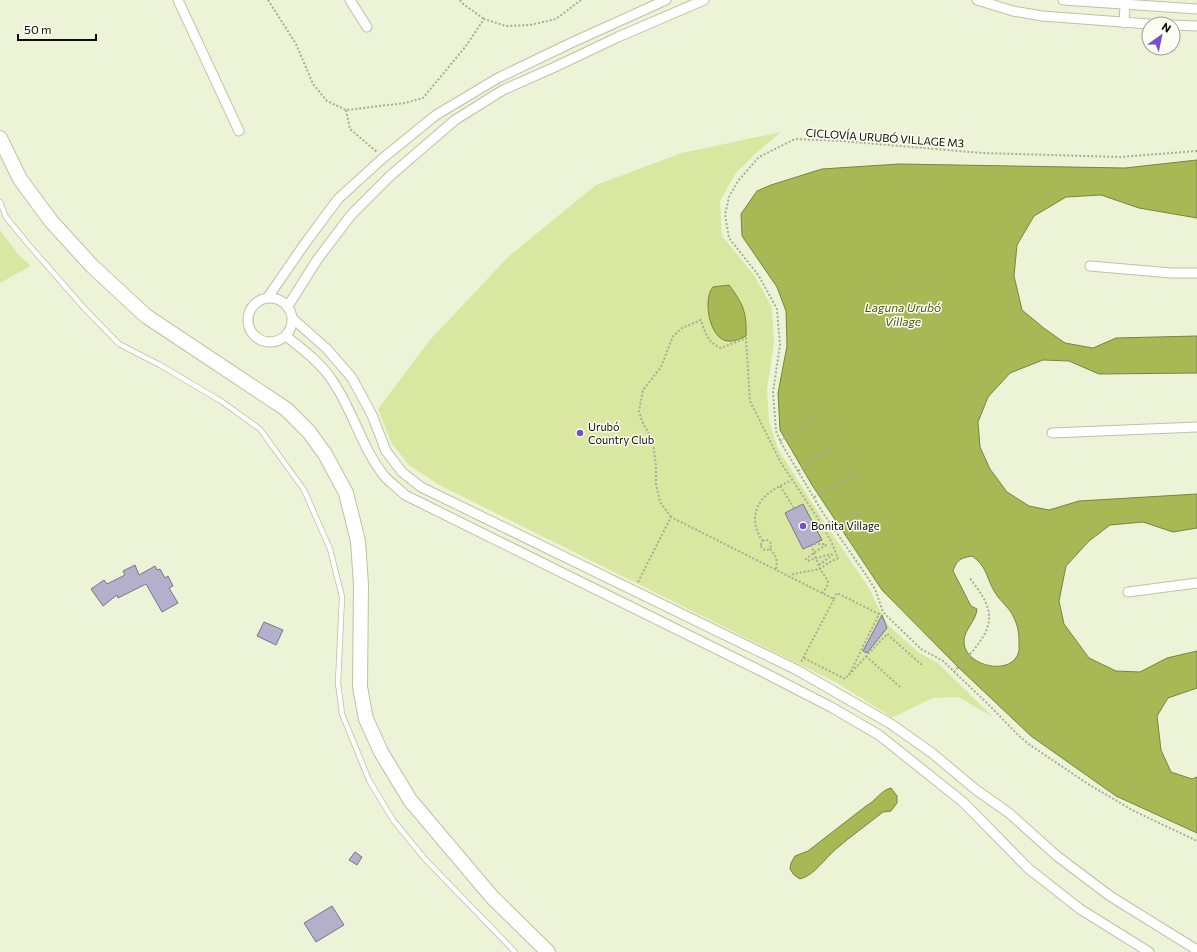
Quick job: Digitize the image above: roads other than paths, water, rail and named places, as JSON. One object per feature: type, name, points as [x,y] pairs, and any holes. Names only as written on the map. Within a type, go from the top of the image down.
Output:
[{"type":"main road","points":[[0,138],[20,179],[51,221],[92,266],[146,316],[286,409],[309,432],[325,454],[346,493],[358,541],[361,585],[360,687],[366,719],[381,752],[410,800],[492,897],[548,952]]},
{"type":"street","points":[[178,0],[239,131]]},
{"type":"street","points":[[350,0],[367,27]]},
{"type":"street","points":[[268,297],[338,199],[381,160],[436,115],[498,78],[570,43],[666,0]]},
{"type":"street","points":[[288,306],[317,260],[352,215],[390,176],[455,120],[503,90],[618,37],[704,0]]},
{"type":"street","points":[[977,0],[1012,11],[1042,16],[1141,24]]},
{"type":"street","points":[[1063,0],[1197,9]]},
{"type":"street","points":[[1124,23],[1125,5]]},
{"type":"street","points":[[1181,25],[1197,26]]},
{"type":"street","points":[[381,160],[390,176]]},
{"type":"street","points":[[1090,266],[1171,273],[1197,273]]},
{"type":"street","points":[[268,297],[276,298],[288,306],[292,318],[292,325],[286,336],[271,342],[256,338],[248,325],[247,317],[254,303],[268,297]]},
{"type":"street","points":[[292,318],[327,349],[352,378],[372,415],[386,451],[402,472],[421,486],[791,667],[834,690],[891,724],[932,753],[975,789],[1009,813],[1057,856],[1110,896],[1197,950]]},
{"type":"street","points":[[286,336],[311,357],[332,379],[349,409],[369,452],[385,477],[405,495],[832,707],[879,736],[964,802],[1029,869],[1080,909],[1149,952]]},
{"type":"street","points":[[1052,432],[1197,427]]},
{"type":"street","points":[[391,482],[402,472]]},
{"type":"street","points":[[1128,592],[1197,583]]},
{"type":"street","points":[[761,671],[769,656]]},
{"type":"lane","points":[[0,202],[6,217],[28,244],[85,309],[119,344],[160,365],[221,401],[260,429],[304,490],[330,549],[342,597],[338,682],[342,714],[370,780],[393,820],[425,858],[515,952]]},
{"type":"water","name":"Laguna Urubó Village","points":[[1197,160],[1197,218],[1139,208],[1101,195],[1066,197],[1034,216],[1017,245],[1014,276],[1022,310],[1065,343],[1093,348],[1116,338],[1197,336],[1197,373],[1099,374],[1069,361],[1043,360],[1010,373],[988,397],[978,422],[980,447],[990,469],[1007,492],[1029,506],[1049,510],[1079,501],[1197,494],[1197,528],[1173,532],[1143,522],[1110,525],[1089,541],[1066,566],[1059,601],[1064,624],[1089,658],[1116,671],[1140,672],[1167,658],[1197,651],[1197,688],[1168,698],[1157,716],[1161,750],[1171,772],[1192,779],[1197,777],[1197,833],[1116,796],[1031,736],[958,667],[882,590],[812,485],[780,430],[778,393],[787,346],[786,311],[777,287],[742,236],[741,214],[757,191],[822,169],[899,164],[1125,168]],"holes":[[[972,556],[984,569],[996,594],[1012,614],[1017,627],[1019,636],[1019,651],[1015,659],[1008,664],[990,666],[981,663],[973,658],[967,651],[964,643],[965,634],[976,614],[977,609],[971,606],[953,571],[956,564],[962,558]]]},
{"type":"water","points":[[729,285],[741,303],[745,314],[746,336],[737,340],[728,341],[722,339],[712,327],[708,310],[708,301],[713,287]]},
{"type":"water","points":[[891,788],[897,796],[897,803],[891,811],[883,812],[836,849],[810,874],[800,879],[794,875],[790,869],[791,863],[795,856],[808,851],[870,804],[884,791]]},
{"type":"place","name":"Urubó Country Club","points":[[580,433]]},
{"type":"place","name":"Bonita Village","points":[[803,526]]}]
